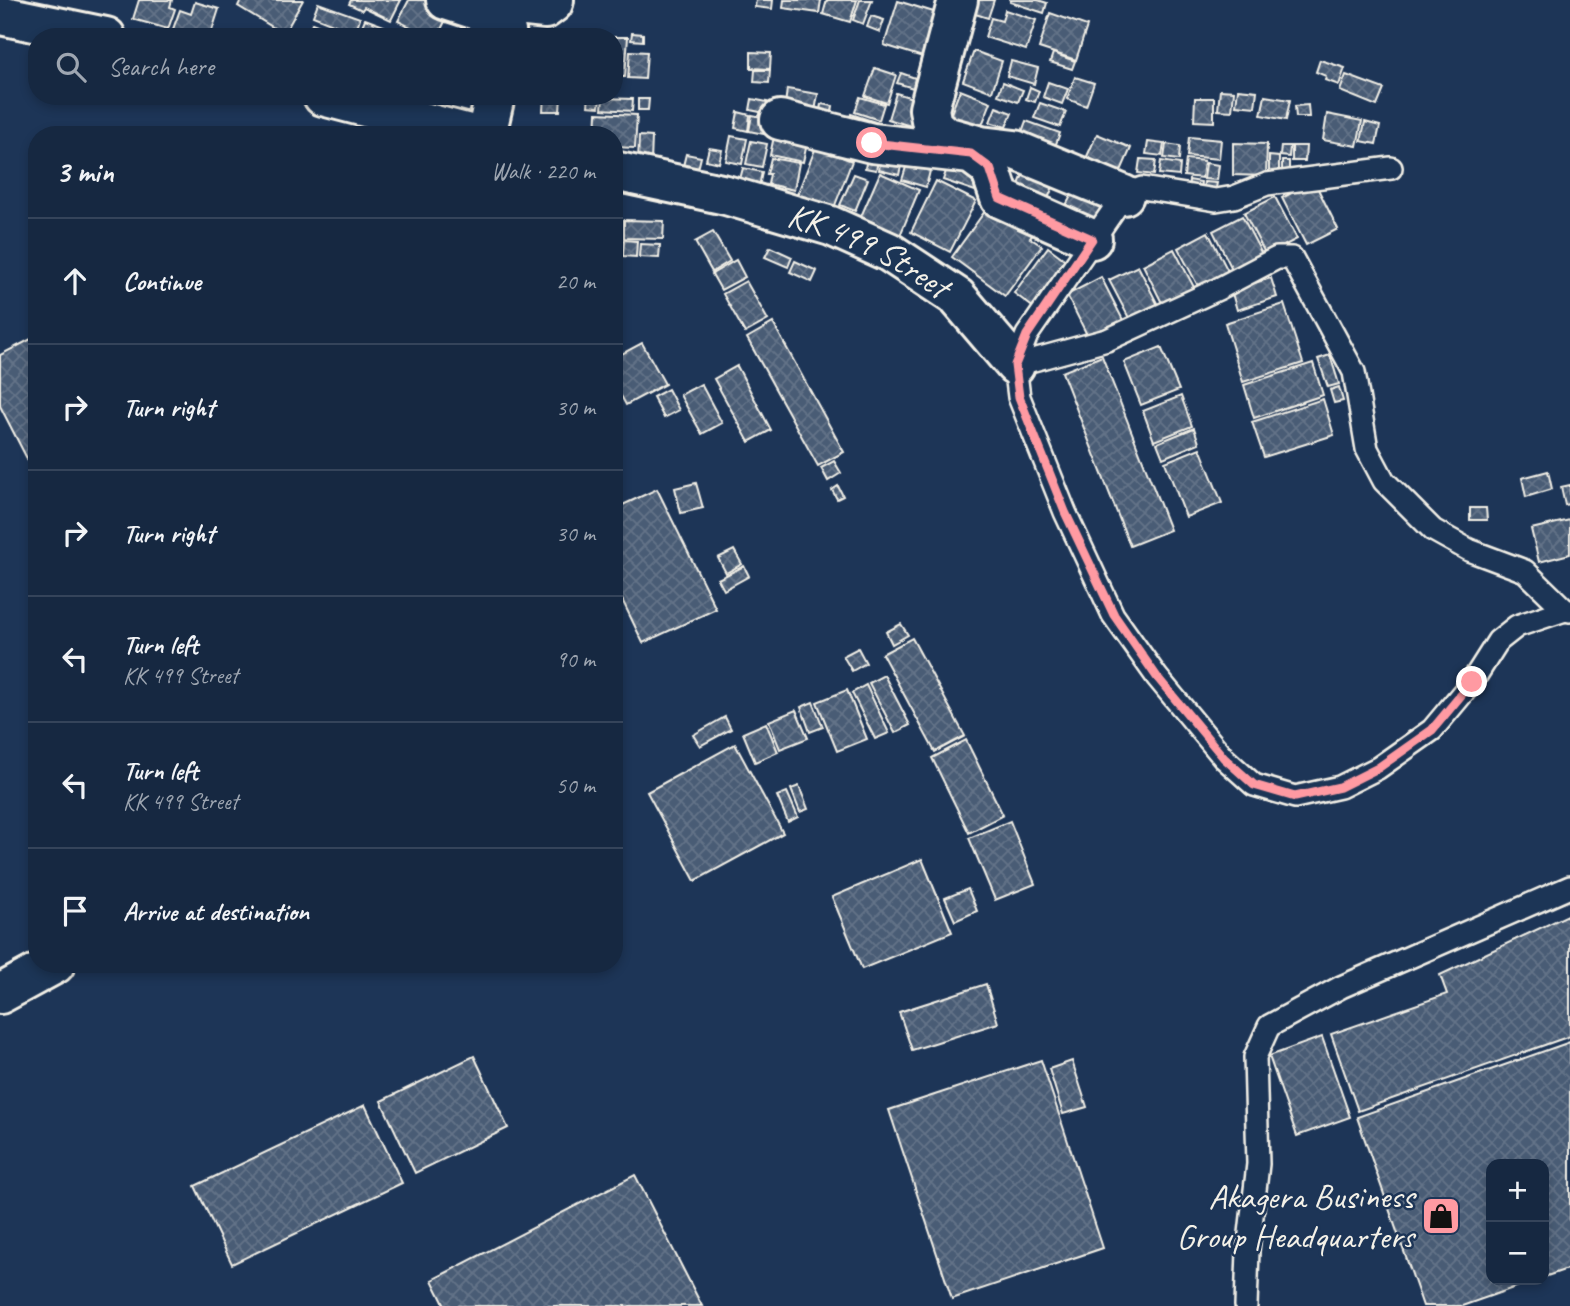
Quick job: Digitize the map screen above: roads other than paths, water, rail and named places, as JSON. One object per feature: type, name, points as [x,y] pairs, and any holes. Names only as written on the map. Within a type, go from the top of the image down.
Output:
[{"type":"street","points":[[446,0],[505,28],[504,11],[508,5],[545,9],[553,4],[554,0]]},
{"type":"street","points":[[958,0],[929,108],[932,125],[945,136],[981,146],[1015,150],[1124,195]]},
{"type":"street","points":[[10,12],[71,28]]},
{"type":"street","points":[[358,105],[438,126]]},
{"type":"street","points":[[488,126],[493,105]]},
{"type":"street","points":[[780,120],[872,143],[971,154],[990,168],[1000,198],[1092,239]]},
{"type":"street","name":"KK 499 Street","points":[[623,173],[752,202],[831,226],[889,252],[957,297],[1015,365]]},
{"type":"street","points":[[0,994],[38,973]]},
{"type":"lane","points":[[1015,365],[1107,340],[1218,289],[1277,258],[1292,258],[1354,372],[1367,449],[1384,481],[1433,530],[1469,550],[1525,570],[1568,611],[1517,626],[1497,641],[1472,682],[1432,730],[1378,768],[1340,787],[1295,797],[1254,785],[1224,758],[1157,677],[1114,615],[1065,512],[1019,397],[1015,365],[1027,335],[1124,195],[1142,188],[1216,200],[1234,197],[1268,184],[1391,168]]},
{"type":"lane","points":[[1245,1306],[1258,1164],[1255,1058],[1269,1026],[1341,988],[1570,887]]},
{"type":"place","name":"Akagera Business Group Headquarters","points":[[1441,1216]]}]
